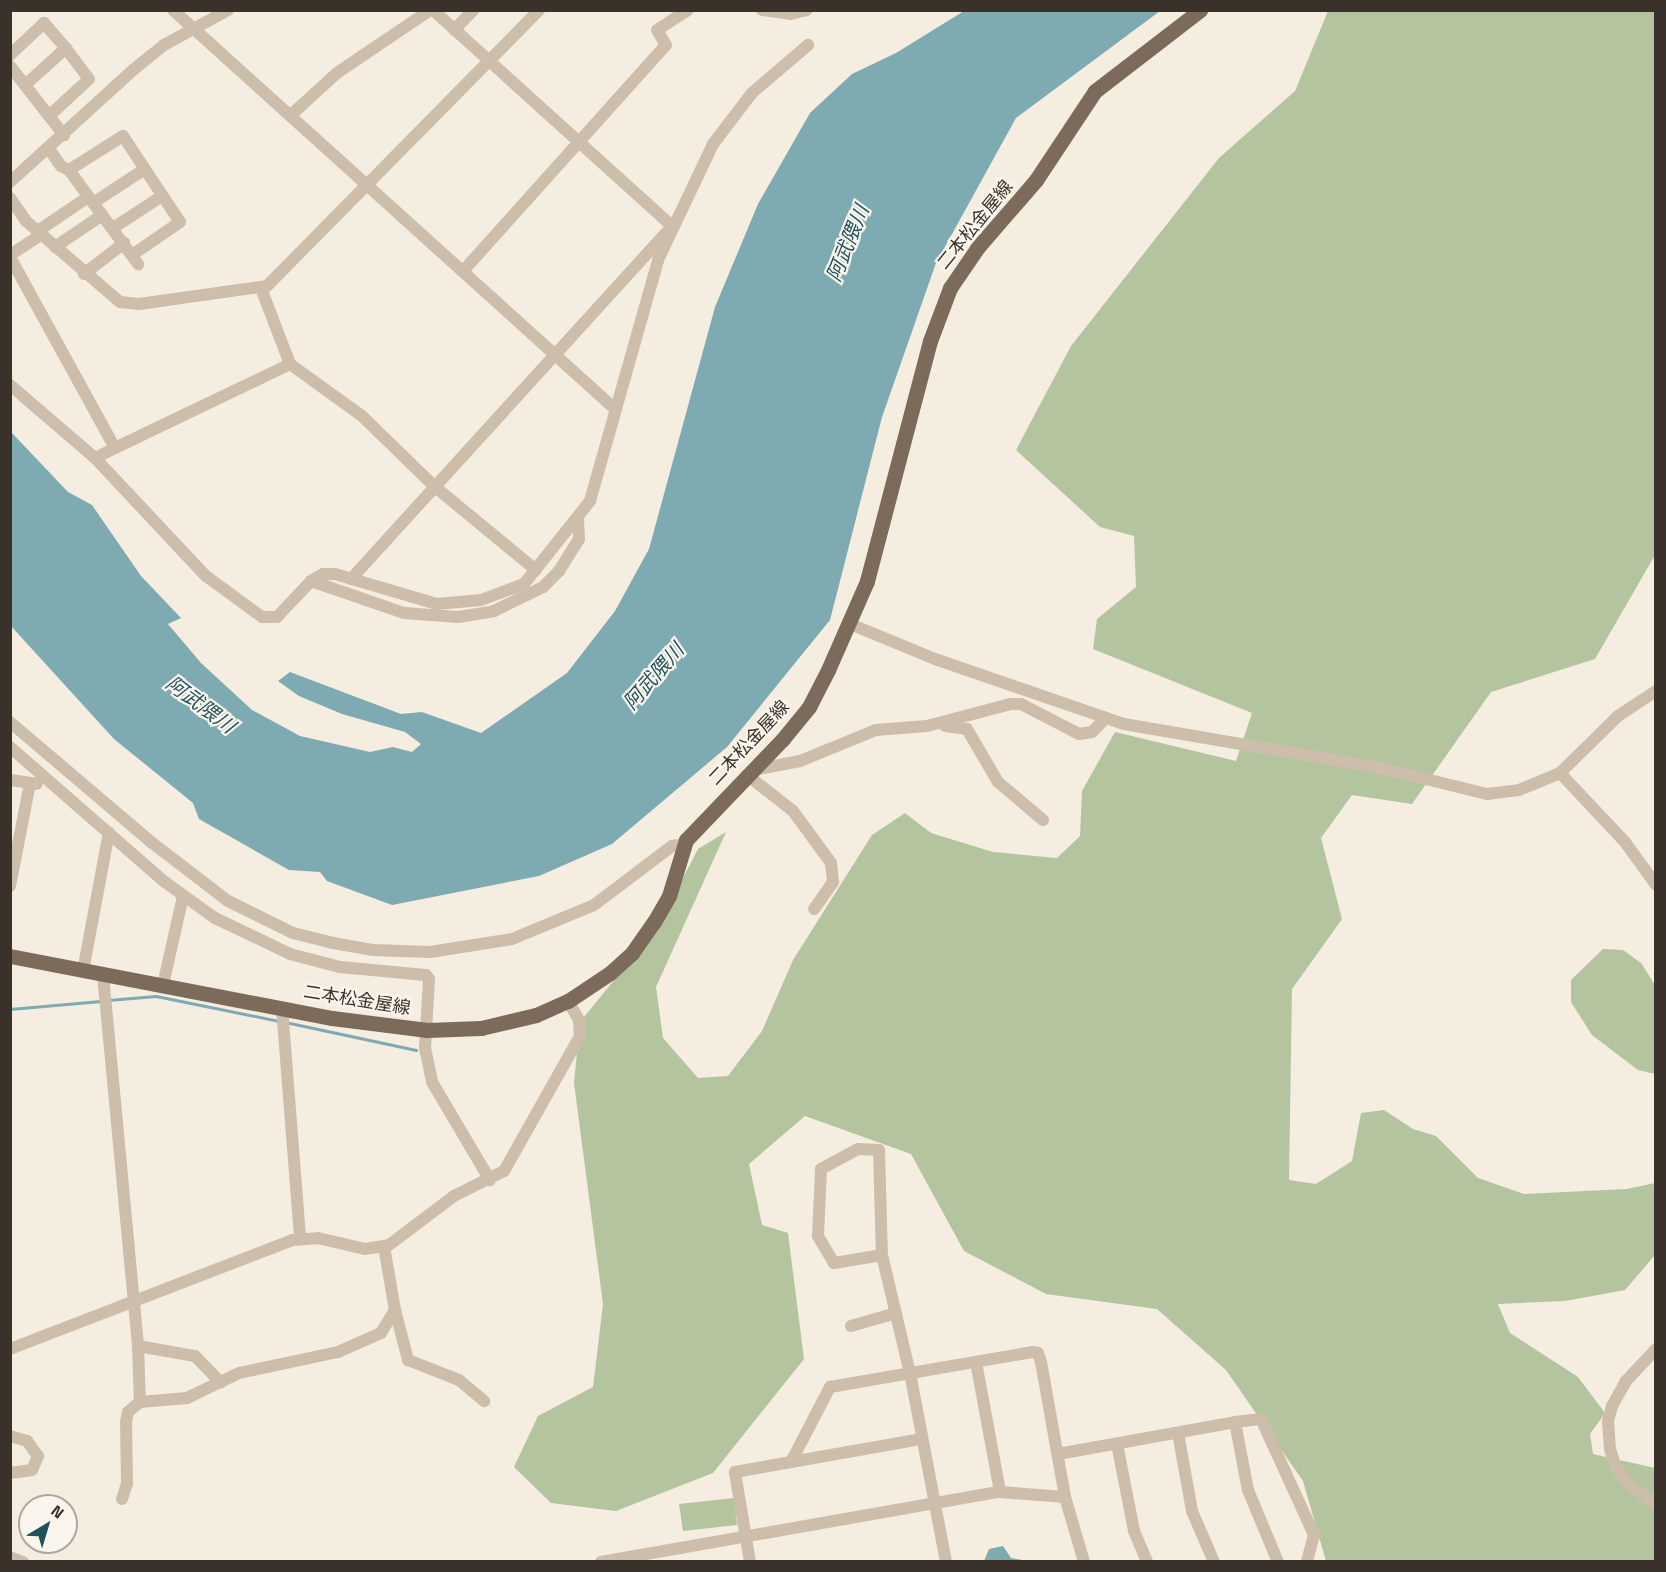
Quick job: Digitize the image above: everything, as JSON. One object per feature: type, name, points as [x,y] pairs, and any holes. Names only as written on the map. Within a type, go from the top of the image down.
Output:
[{"type":"main road","name":"二本松金屋線","points":[[10,956],[163,985],[283,1016],[427,1030],[482,1028],[536,1015],[568,1001],[632,953],[669,896],[685,844],[809,707],[850,624],[867,581],[930,340],[950,288],[978,247],[1036,180],[1095,91],[1200,10]]},
{"type":"street","points":[[173,10],[367,182],[615,409]]},
{"type":"street","points":[[209,23],[214,10]]},
{"type":"street","points":[[10,182],[49,149],[133,70],[164,45],[209,23],[228,10]]},
{"type":"street","points":[[291,115],[337,74],[431,10],[672,226]]},
{"type":"street","points":[[454,30],[473,10]]},
{"type":"street","points":[[10,198],[40,233],[84,274],[120,302],[139,304],[261,288],[276,281],[367,182],[539,10]]},
{"type":"street","points":[[464,270],[576,142],[666,45],[657,30],[688,10]]},
{"type":"street","points":[[762,10],[790,14],[807,10]]},
{"type":"street","points":[[10,55],[44,23],[66,48],[88,79],[49,116]]},
{"type":"street","points":[[10,385],[95,458],[206,576],[262,618],[277,617],[311,581],[323,574],[351,579],[414,599],[460,604],[501,595],[524,584],[578,519],[590,501],[631,347],[672,226],[713,144],[752,93],[808,45]]},
{"type":"street","points":[[25,85],[66,48]]},
{"type":"street","points":[[10,66],[64,135]]},
{"type":"street","points":[[49,149],[61,166],[69,170],[135,259],[180,222],[123,136],[69,170]]},
{"type":"street","points":[[116,448],[10,256],[40,233],[91,200],[145,169]]},
{"type":"street","points":[[113,228],[162,196]]},
{"type":"street","points":[[55,247],[102,215]]},
{"type":"street","points":[[351,579],[672,226]]},
{"type":"street","points":[[84,274],[124,243]]},
{"type":"street","points":[[261,288],[290,364],[362,416],[434,486],[536,570]]},
{"type":"street","points":[[95,458],[290,364]]},
{"type":"street","points":[[311,581],[404,613],[449,617],[494,611],[543,587],[559,571],[579,539],[578,519]]},
{"type":"street","points":[[850,624],[935,658],[1106,718],[1164,732],[1381,768],[1487,794],[1519,790],[1560,773],[1618,716],[1656,691]]},
{"type":"street","points":[[750,772],[800,761],[876,730],[933,724],[1011,704],[1021,704],[1078,734],[1092,732],[1106,718]]},
{"type":"street","points":[[10,722],[151,842],[228,901],[293,933],[333,944],[374,950],[430,952],[512,939],[594,905],[672,846],[685,844]]},
{"type":"street","points":[[933,724],[967,729],[998,782],[1043,820]]},
{"type":"street","points":[[10,747],[183,896],[257,941],[290,954],[340,967],[426,975],[429,979],[426,1060],[437,1095],[490,1180]]},
{"type":"street","points":[[750,772],[793,811],[831,863],[833,882],[814,909]]},
{"type":"street","points":[[1560,773],[1625,843],[1656,885]]},
{"type":"street","points":[[10,780],[56,788]]},
{"type":"street","points":[[10,886],[30,783]]},
{"type":"street","points":[[83,970],[109,832]]},
{"type":"street","points":[[163,985],[183,896]]},
{"type":"street","points":[[104,975],[132,1301],[138,1346],[140,1402]]},
{"type":"street","points":[[10,1348],[300,1239],[326,1239],[365,1249],[384,1246],[454,1196],[504,1171],[516,1154],[580,1036],[579,1020],[568,1001]]},
{"type":"street","points":[[283,1016],[300,1239]]},
{"type":"street","points":[[882,1255],[834,1263],[818,1236],[820,1169],[858,1149],[879,1150],[882,1255],[910,1373],[945,1562]]},
{"type":"street","points":[[384,1246],[395,1310],[408,1360],[459,1380],[484,1401]]},
{"type":"street","points":[[122,1499],[127,1484],[126,1422],[128,1413],[140,1402],[187,1398],[239,1373],[338,1353],[381,1333],[395,1310]]},
{"type":"street","points":[[851,1326],[896,1313]]},
{"type":"street","points":[[138,1346],[195,1356],[221,1383]]},
{"type":"street","points":[[1656,1348],[1617,1397],[1608,1435],[1616,1468],[1656,1505]]},
{"type":"street","points":[[791,1462],[830,1387],[1038,1353],[1065,1497],[1084,1562]]},
{"type":"street","points":[[976,1362],[1000,1492]]},
{"type":"street","points":[[1058,1454],[1261,1419],[1314,1535],[1306,1562]]},
{"type":"street","points":[[1235,1422],[1248,1490],[1278,1562]]},
{"type":"street","points":[[1178,1433],[1192,1511],[1214,1562]]},
{"type":"street","points":[[10,1436],[27,1441],[38,1456],[32,1470],[10,1473]]},
{"type":"street","points":[[750,1562],[735,1472],[922,1439]]},
{"type":"street","points":[[1117,1444],[1134,1531],[1147,1562]]},
{"type":"street","points":[[601,1562],[1000,1492],[1065,1497]]},
{"type":"street","points":[[10,1557],[23,1562]]},
{"type":"green space","points":[[1328,11],[1655,11],[1655,555],[1595,659],[1491,692],[1412,804],[1352,795],[1321,838],[1342,919],[1292,989],[1289,1180],[1316,1184],[1352,1161],[1361,1113],[1384,1110],[1413,1129],[1436,1136],[1478,1178],[1524,1194],[1627,1189],[1655,1183],[1655,1255],[1625,1290],[1565,1301],[1498,1304],[1510,1333],[1578,1377],[1605,1413],[1590,1434],[1593,1454],[1655,1468],[1655,1561],[1326,1561],[1303,1481],[1226,1370],[1157,1309],[1046,1294],[964,1251],[911,1154],[805,1116],[749,1164],[762,1225],[788,1233],[804,1359],[713,1473],[616,1511],[551,1503],[514,1467],[538,1416],[593,1387],[603,1304],[574,1083],[580,1022],[658,926],[698,849],[726,832],[656,987],[663,1038],[698,1078],[728,1076],[762,1031],[793,960],[872,835],[905,813],[931,833],[993,852],[1057,858],[1080,836],[1082,791],[1115,732],[1236,761],[1252,713],[1093,649],[1097,619],[1136,587],[1134,536],[1100,527],[1016,450],[1071,346],[1219,158],[1295,91]]},
{"type":"green space","points":[[1603,949],[1623,950],[1641,963],[1655,985],[1655,1074],[1638,1070],[1592,1035],[1571,1002],[1571,980]]},
{"type":"green space","points":[[734,1498],[737,1525],[683,1531],[679,1504]]},
{"type":"water","name":"阿武隈川","points":[[964,11],[1160,11],[1016,118],[936,263],[882,417],[830,620],[727,747],[612,844],[539,876],[392,905],[327,881],[320,872],[289,870],[199,819],[193,803],[114,739],[11,626],[11,432],[68,492],[92,505],[141,576],[181,618],[168,624],[201,663],[252,710],[300,736],[370,752],[393,747],[412,752],[421,744],[405,732],[342,714],[299,696],[278,681],[290,672],[401,714],[422,712],[481,733],[567,673],[615,611],[649,549],[715,307],[758,204],[810,113],[852,74],[896,53]]},
{"type":"water","points":[[1003,1546],[1011,1558],[1028,1561],[984,1561],[989,1549]]},
{"type":"waterway","points":[[108,1000],[156,996],[279,1021]]},
{"type":"waterway","points":[[10,1009],[101,1001]]},
{"type":"waterway","points":[[285,1022],[416,1050]]}]
